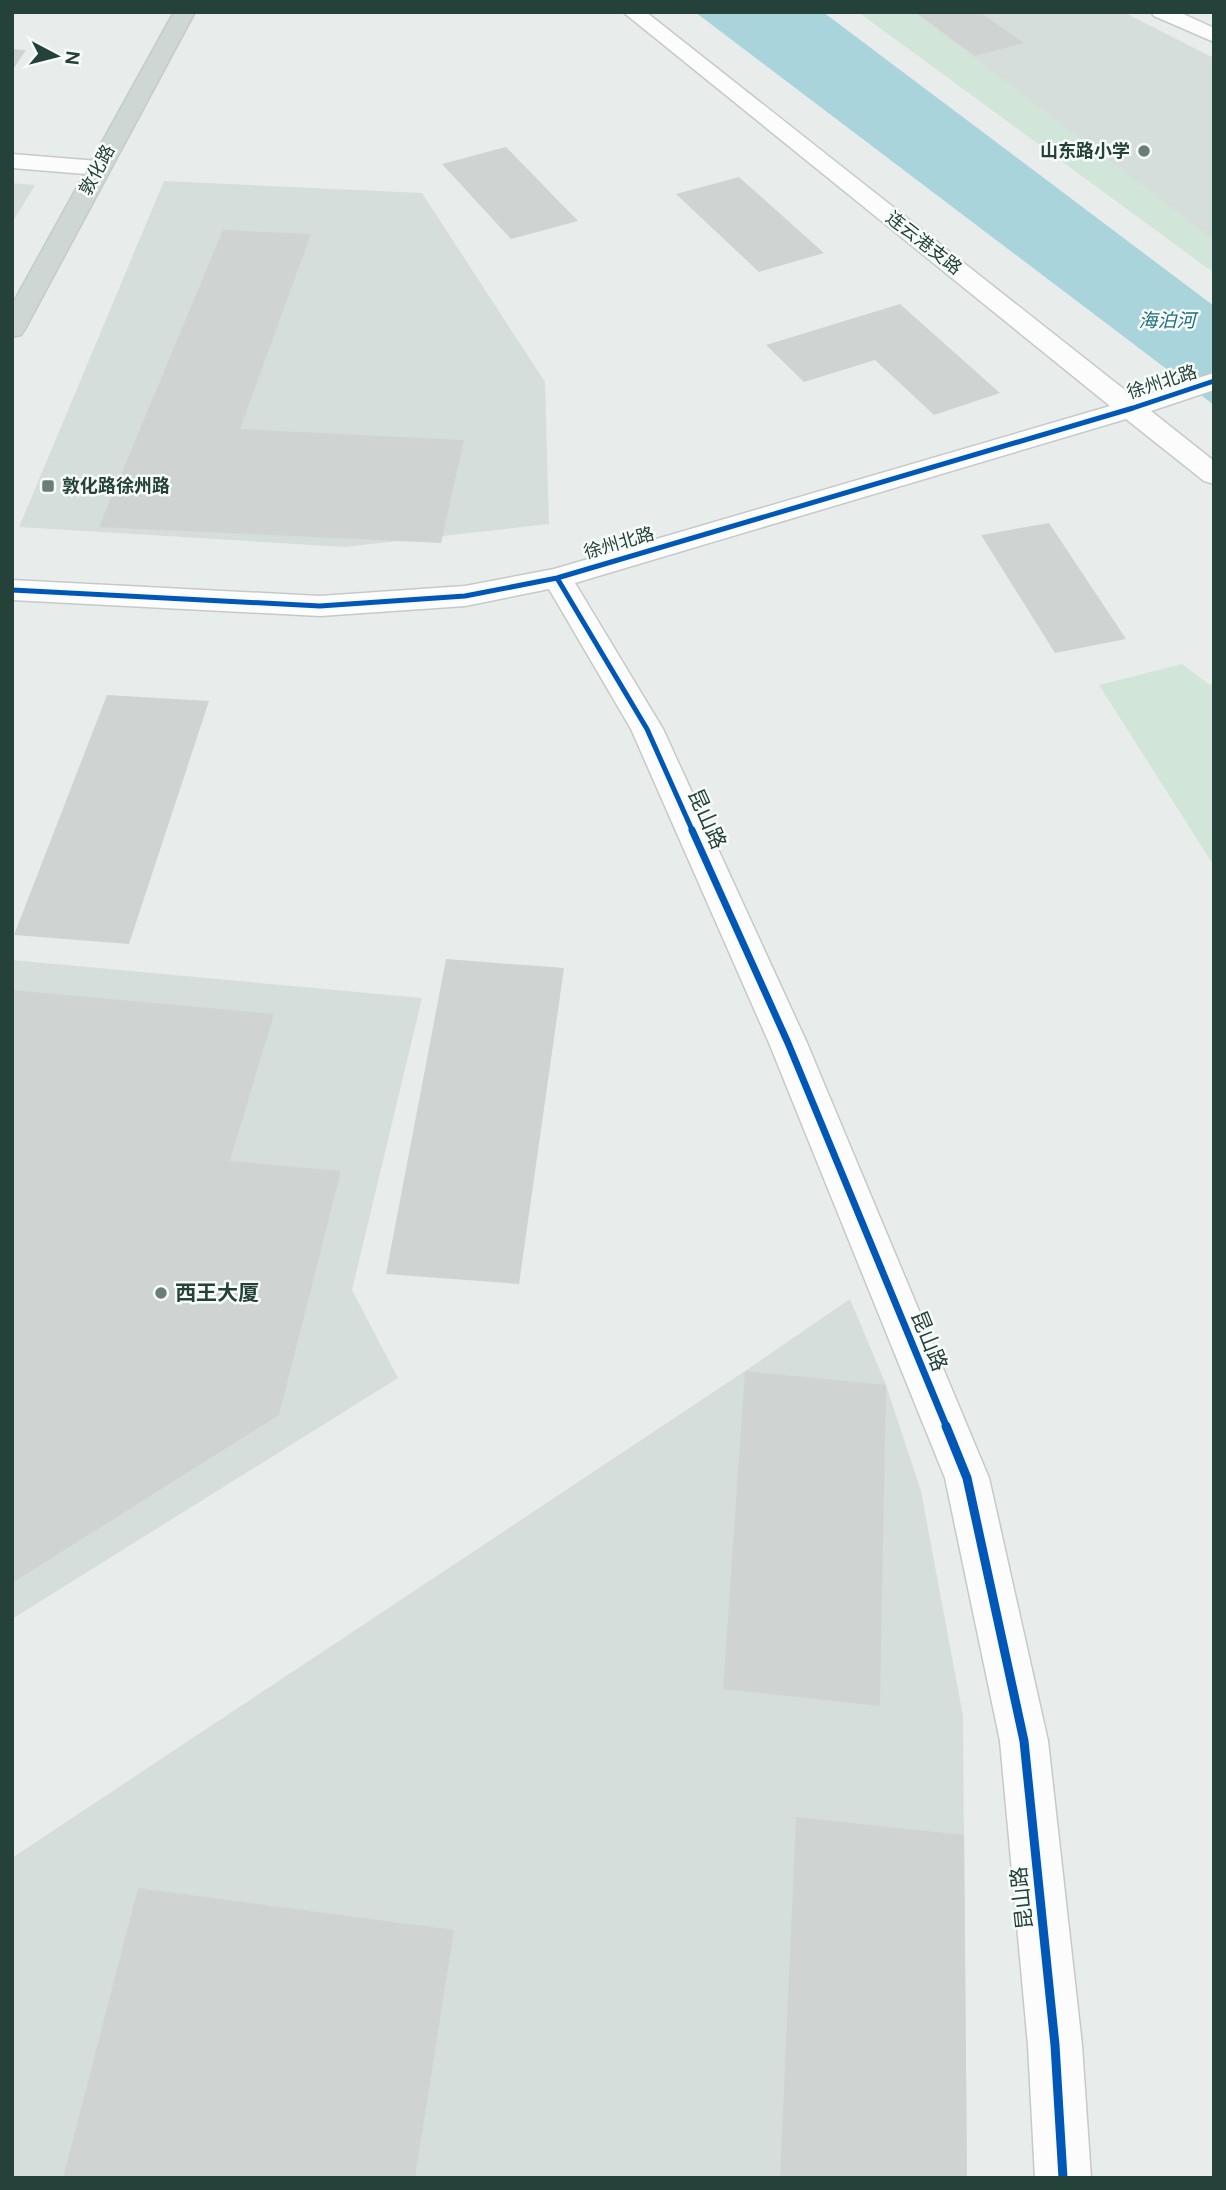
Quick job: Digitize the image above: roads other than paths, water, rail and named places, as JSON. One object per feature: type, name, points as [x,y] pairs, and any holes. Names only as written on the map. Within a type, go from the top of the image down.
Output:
[{"type":"main road","name":"敦化路","points":[[12,329],[184,12]]},
{"type":"street","name":"连云港支路","points":[[633,12],[1214,475]]},
{"type":"street","points":[[1161,12],[1214,36]]},
{"type":"street","points":[[12,162],[98,168]]},
{"type":"street","name":"徐州北路","points":[[12,590],[320,606],[465,596],[557,578],[1133,408],[1214,381]]},
{"type":"street","name":"昆山路","points":[[557,578],[647,729],[788,1043],[967,1478],[1024,1741],[1055,2045],[1063,2178]]},
{"type":"water","name":"海泊河","points":[[695,12],[823,12],[1214,306],[1214,405]]},
{"type":"place","name":"山东路小学","points":[[1144,151]]},
{"type":"place","name":"敦化路徐州路","points":[[48,486]]},
{"type":"place","name":"西王大厦","points":[[161,1293]]}]
